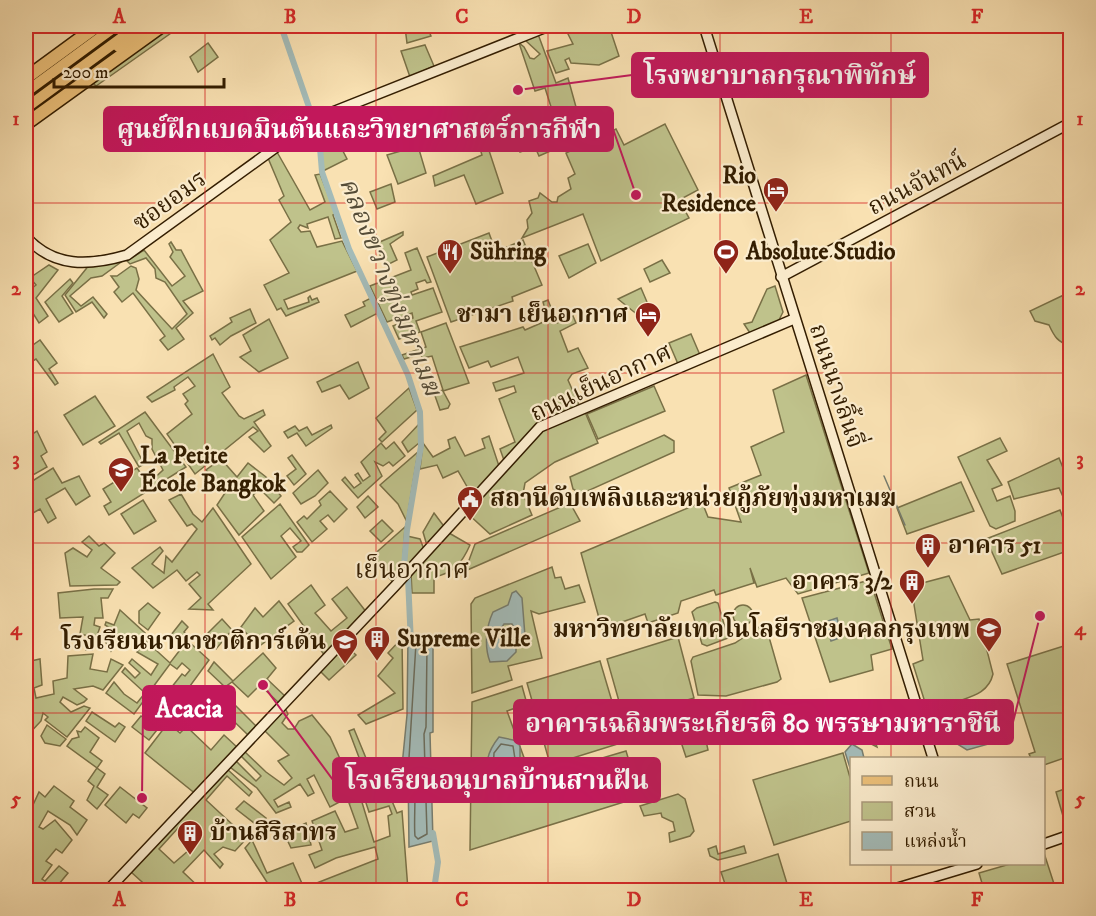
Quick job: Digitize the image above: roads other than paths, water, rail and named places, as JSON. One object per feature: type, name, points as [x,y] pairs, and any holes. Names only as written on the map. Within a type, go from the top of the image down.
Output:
[{"type":"highway","points":[[26,78],[97,26]]},
{"type":"highway","points":[[26,114],[147,26]]},
{"type":"highway","points":[[26,124],[95,72],[162,26]]},
{"type":"main road","points":[[26,83],[103,26]]},
{"type":"main road","points":[[26,92],[116,26]]},
{"type":"main road","points":[[26,101],[128,26]]},
{"type":"main road","points":[[26,108],[138,26]]},
{"type":"street","name":"ซอยอมร","points":[[26,237],[46,256],[60,261],[93,261],[125,256],[314,120],[549,26]]},
{"type":"street","name":"ถนนนางลิ้นจี่","points":[[704,26],[932,757]]},
{"type":"street","name":"ถนนจันทน์","points":[[781,277],[1071,123]]},
{"type":"street","name":"ถนนเย็นอากาศ","points":[[108,891],[406,574],[540,427],[794,319]]},
{"type":"street","points":[[1045,844],[1071,835]]},
{"type":"street","points":[[891,891],[966,865]]},
{"type":"water","points":[[516,591],[522,598],[525,636],[519,636],[512,624],[504,624],[498,633],[499,637],[516,646],[516,652],[507,661],[490,662],[486,643],[487,630],[493,612],[508,605],[512,593]]},
{"type":"water","points":[[837,618],[842,637],[831,641],[825,622]]},
{"type":"water","points":[[408,637],[433,638],[433,732],[430,733],[433,841],[409,847],[408,766],[402,766],[407,715]]},
{"type":"water","points":[[979,705],[983,717],[977,719],[977,730],[981,729],[982,732],[989,730],[992,743],[967,750],[954,742],[948,725],[955,712]]},
{"type":"water","points":[[499,737],[518,741],[520,767],[509,768],[497,783],[490,784],[487,770],[488,759]]},
{"type":"water","points":[[852,744],[862,750],[864,757],[850,757],[850,768],[845,752]]},
{"type":"waterway","name":"คลองขวางทุ่งมหาเมฆ","points":[[281,26],[319,136],[322,172],[349,249],[408,375],[420,412],[421,446],[407,530],[404,566],[408,578],[411,644]]},
{"type":"waterway","points":[[884,476],[905,525]]},
{"type":"waterway","name":"คลองขวางทุ่งมหาเมฆ","points":[[433,833],[438,862],[434,890]]},
{"type":"place","name":"โรงพยาบาลกรุณาพิทักษ์","points":[[518,90]]},
{"type":"place","name":"ศูนย์ฝึกแบดมินตันและวิทยาศาสตร์การกีฬา","points":[[636,195]]},
{"type":"place","name":"Rio Residence","points":[[776,213]]},
{"type":"place","name":"Sühring","points":[[450,275]]},
{"type":"place","name":"Absolute Studio","points":[[726,275]]},
{"type":"place","name":"ชามา เย็นอากาศ","points":[[648,338]]},
{"type":"place","name":"La Petite École Bangkok","points":[[121,493]]},
{"type":"place","name":"สถานีดับเพลิงและหน่วยกู้ภัยทุ่งมหาเมฆ","points":[[470,522]]},
{"type":"place","name":"อาคาร 51","points":[[928,569]]},
{"type":"place","name":"อาคาร 3/2","points":[[912,605]]},
{"type":"place","name":"อาคารเฉลิมพระเกียรติ 80 พรรษามหาราชินี","points":[[1040,616]]},
{"type":"place","name":"มหาวิทยาลัยเทคโนโลยีราชมงคลกรุงเทพ","points":[[989,653]]},
{"type":"place","name":"Supreme Ville","points":[[377,662]]},
{"type":"place","name":"โรงเรียนนานาชาติการ์เด้น","points":[[345,665]]},
{"type":"place","name":"โรงเรียนอนุบาลบ้านสานฝัน","points":[[263,685]]},
{"type":"place","name":"Acacia","points":[[142,798]]},
{"type":"place","name":"บ้านสิริสาทร","points":[[190,856]]},
{"type":"district","name":"เย็นอากาศ","points":[[412,570]]}]
